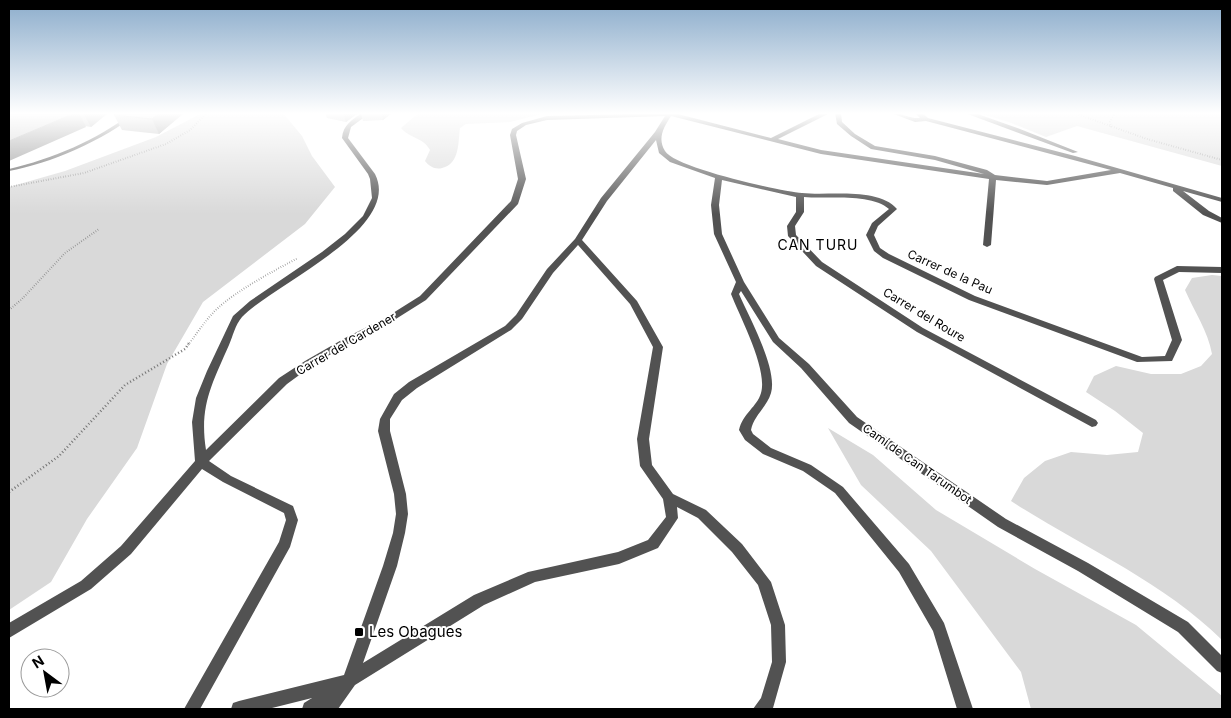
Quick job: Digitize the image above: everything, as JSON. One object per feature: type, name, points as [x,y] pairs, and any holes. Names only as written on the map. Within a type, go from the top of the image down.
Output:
[{"type":"street","points":[[9,631],[86,585],[126,550],[163,509],[201,462],[198,418],[204,388],[237,316],[257,298],[326,254],[352,233],[370,212],[376,196],[374,180],[351,147]]},
{"type":"street","name":"Carrer del Cardener","points":[[201,462],[283,381],[317,358],[388,320],[423,298],[515,202],[522,179],[516,147]]},
{"type":"street","points":[[328,709],[350,680],[390,566],[399,533],[402,514],[400,494],[384,431],[385,419],[390,407],[398,397],[413,385],[508,328],[519,317],[550,271],[578,240],[604,200],[648,147]]},
{"type":"street","name":"Carrer de la Pau","points":[[661,147],[662,153],[669,160],[719,177],[800,195],[872,198],[887,202],[893,209],[875,225],[870,235],[877,249],[886,256],[972,298],[1141,360],[1168,359],[1178,340],[1158,279],[1177,269],[1222,270]]},
{"type":"street","points":[[801,147],[821,152],[1048,183],[1120,171]]},
{"type":"street","points":[[871,147],[935,158],[985,171],[993,177]]},
{"type":"street","points":[[1029,147],[1222,200]]},
{"type":"street","points":[[1059,147],[1120,171]]},
{"type":"street","name":"Camí de Can Tarumbot","points":[[719,177],[715,205],[718,234],[740,282],[776,340],[805,366],[853,420],[1002,523],[1183,627],[1222,666]]},
{"type":"street","points":[[987,245],[993,177]]},
{"type":"street","points":[[1172,186],[1206,213],[1222,221]]},
{"type":"street","name":"Carrer del Roure","points":[[800,195],[800,212],[791,226],[792,236],[819,264],[920,330],[1092,423]]},
{"type":"street","points":[[310,709],[350,680],[427,630],[488,596],[533,576],[619,558],[654,544],[672,518],[669,498],[646,466],[643,439],[658,347],[634,303],[578,240]]},
{"type":"street","points":[[740,282],[735,294],[759,350],[768,377],[767,393],[749,416],[745,430],[749,437],[767,450],[807,468],[839,490],[904,568],[939,628],[965,709]]},
{"type":"street","points":[[192,709],[266,580],[285,543],[292,520],[289,510],[226,479],[201,462]]},
{"type":"street","points":[[669,498],[702,514],[737,548],[764,582],[778,625],[779,662],[766,702],[761,709]]},
{"type":"street","points":[[239,709],[350,680]]},
{"type":"lane","points":[[9,170],[43,161],[75,147]]},
{"type":"path","points":[[9,188],[84,173],[159,147]]},
{"type":"path","points":[[1177,147],[1222,160]]},
{"type":"path","points":[[9,310],[65,254],[99,229]]},
{"type":"path","points":[[9,492],[59,456],[126,385],[185,349],[206,320],[220,306],[289,261],[314,253],[322,252],[326,254]]},
{"type":"shaded area","points":[[131,147],[307,147],[335,187],[305,224],[203,302],[167,364],[137,448],[87,519],[51,582],[9,610],[9,187],[65,171]]},
{"type":"shaded area","points":[[427,147],[458,147],[452,162],[448,166],[439,168],[432,167],[425,161],[430,150]]},
{"type":"shaded area","points":[[1151,147],[1222,147],[1222,166]]},
{"type":"shaded area","points":[[1212,275],[1222,276],[1222,640],[1173,599],[1120,565],[1011,501],[1024,478],[1045,461],[1071,452],[1107,455],[1138,452],[1143,433],[1115,411],[1086,392],[1094,376],[1116,366],[1151,374],[1181,374],[1201,366],[1212,354],[1204,329],[1185,290],[1192,278]]},
{"type":"shaded area","points":[[828,428],[873,455],[936,510],[1035,569],[1136,625],[1222,696],[1222,709],[1031,709],[1021,672],[931,551],[861,485]]},
{"type":"place","name":"Les Obagues","points":[[359,632]]},
{"type":"district","name":"CAN TURU","points":[[818,245]]}]
